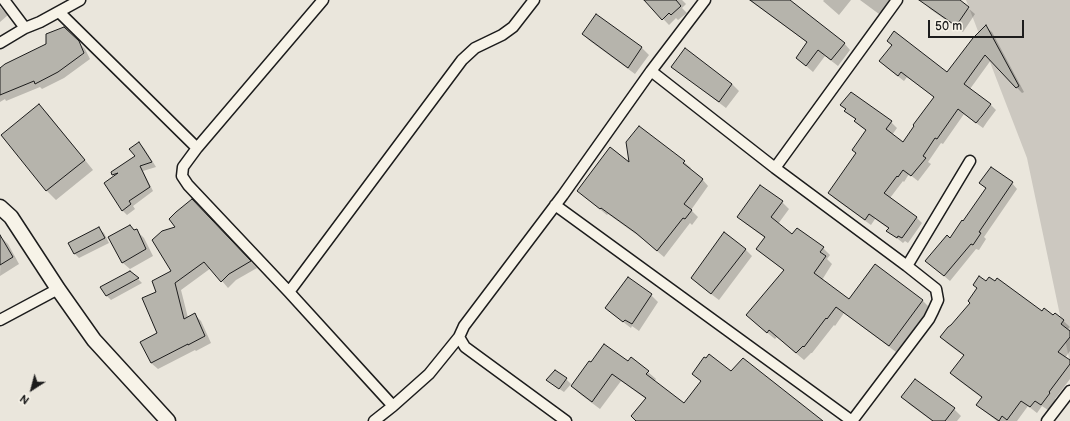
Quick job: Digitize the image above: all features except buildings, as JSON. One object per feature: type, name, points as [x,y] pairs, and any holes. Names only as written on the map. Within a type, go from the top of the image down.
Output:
[{"type":"street","points":[[4,0],[25,28]]},
{"type":"street","points":[[0,43],[25,28],[40,22],[80,0]]},
{"type":"street","points":[[323,0],[197,148],[183,167],[182,176],[188,185],[289,292],[393,406]]},
{"type":"street","points":[[289,292],[462,60],[475,48],[502,35],[513,27],[534,0]]},
{"type":"street","points":[[374,421],[429,374],[459,337],[464,326],[555,205],[651,71],[705,0]]},
{"type":"street","points":[[775,168],[897,0]]},
{"type":"street","points":[[59,12],[197,148]]},
{"type":"street","points":[[555,205],[852,421],[928,319],[938,300],[936,289],[775,168],[651,71]]},
{"type":"street","points":[[907,266],[970,161]]},
{"type":"street","points":[[0,207],[11,217],[94,340],[168,421]]},
{"type":"street","points":[[0,320],[58,288]]},
{"type":"street","points":[[459,337],[465,347],[566,421]]},
{"type":"street","points":[[1047,421],[1070,391]]},
{"type":"shaded area","points":[[966,0],[1070,0],[1070,363],[1027,158]]}]
